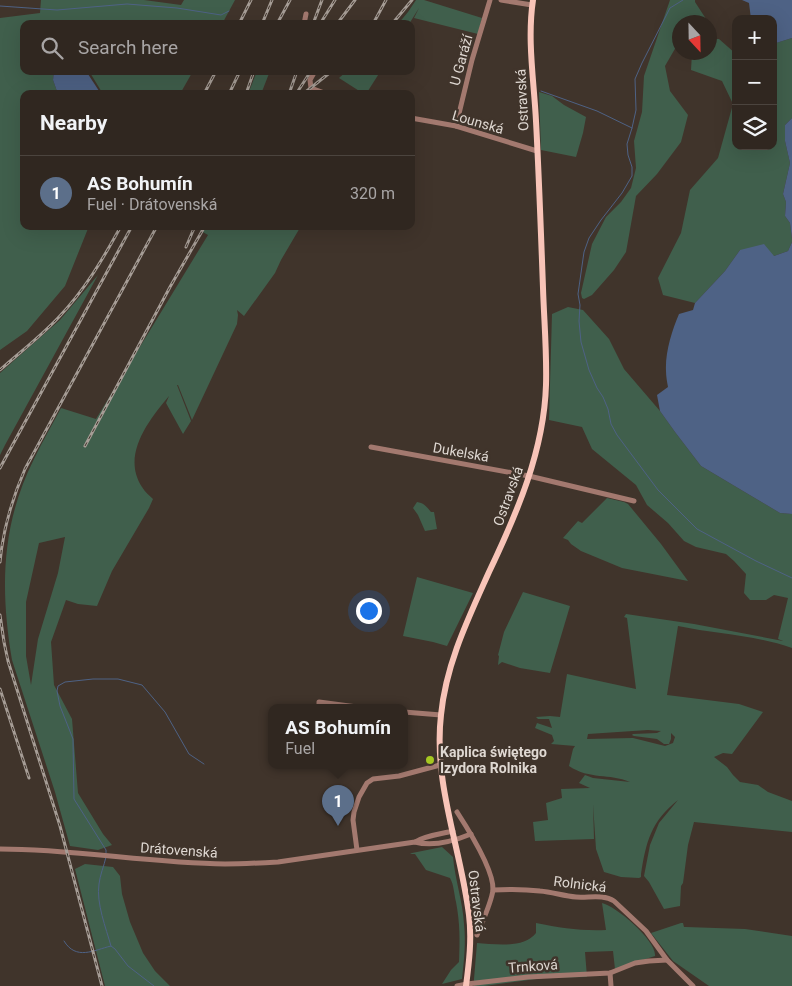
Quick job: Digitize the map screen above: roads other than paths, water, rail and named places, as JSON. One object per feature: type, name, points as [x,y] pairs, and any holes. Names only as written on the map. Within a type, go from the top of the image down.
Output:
[{"type":"main road","name":"Ostravská","points":[[467,985],[470,923],[440,765],[439,736],[450,666],[460,637],[516,514],[529,476],[543,419],[546,384],[531,31],[533,3]]},
{"type":"street","name":"U Garáží","points":[[456,126],[472,60],[490,0]]},
{"type":"street","points":[[501,0],[533,3]]},
{"type":"street","points":[[305,20],[306,14]]},
{"type":"street","points":[[313,75],[310,80],[311,88],[316,90]]},
{"type":"street","name":"Lounská","points":[[415,119],[456,126],[537,151]]},
{"type":"street","name":"Dukelská","points":[[371,447],[529,476],[634,500]]},
{"type":"street","points":[[319,704],[319,702],[334,704]]},
{"type":"street","points":[[408,712],[441,715]]},
{"type":"street","points":[[356,850],[354,812],[362,790],[367,783],[440,765]]},
{"type":"street","name":"Ostravská","points":[[457,812],[471,834],[488,870],[493,890],[477,935]]},
{"type":"street","name":"Drátovenská","points":[[415,842],[421,838],[453,831]]},
{"type":"street","name":"Drátovenská","points":[[0,849],[54,850],[200,863],[244,864],[278,862],[415,842],[423,844],[455,840],[471,834]]},
{"type":"street","name":"Rolnická","points":[[493,890],[516,888],[576,897],[610,899],[646,931],[667,960],[692,986]]},
{"type":"street","points":[[611,986],[610,973],[635,963],[667,960]]},
{"type":"street","name":"Trnková","points":[[457,986],[528,977],[610,973]]},
{"type":"water","points":[[742,0],[792,0],[792,38],[777,43],[777,15],[750,15],[749,3]]},
{"type":"water","points":[[54,75],[89,75],[98,90],[57,90],[53,80]]},
{"type":"water","points":[[792,118],[792,239],[790,223],[785,216],[786,202],[783,194],[790,163],[785,141],[785,125]]},
{"type":"water","points":[[792,242],[792,514],[780,513],[701,466],[660,411],[657,395],[668,387],[666,364],[668,349],[679,314],[693,310],[695,303],[725,271],[740,250],[764,244],[774,256],[788,251]]},
{"type":"waterway","points":[[683,0],[670,8],[635,79],[636,110],[627,144],[632,176],[589,238],[584,252],[578,294],[581,342],[589,370],[608,409],[611,424],[658,490],[697,529],[792,578]]},
{"type":"waterway","points":[[0,6],[57,10],[127,4],[177,8],[221,15],[229,11]]},
{"type":"waterway","points":[[541,91],[597,111],[632,128]]},
{"type":"waterway","points":[[106,853],[106,850],[74,799],[73,739],[60,706],[58,686],[65,682],[93,679],[118,679],[142,685],[165,712],[189,754],[204,764]]},
{"type":"waterway","points":[[106,857],[98,891],[102,915],[111,946]]},
{"type":"waterway","points":[[64,941],[74,951],[80,952],[111,946],[128,966],[154,986]]},
{"type":"railway","points":[[241,20],[251,0]]},
{"type":"railway","points":[[264,20],[272,0]]},
{"type":"railway","points":[[279,20],[290,0]]},
{"type":"railway","points":[[314,20],[322,0]]},
{"type":"railway","points":[[322,20],[335,0]]},
{"type":"railway","points":[[340,20],[355,0]]},
{"type":"railway","points":[[375,20],[386,0]]},
{"type":"railway","points":[[395,20],[412,0]]},
{"type":"railway","points":[[206,90],[214,75]]},
{"type":"railway","points":[[231,90],[238,75]]},
{"type":"railway","points":[[247,90],[253,75]]},
{"type":"railway","points":[[290,90],[296,75]]},
{"type":"railway","points":[[299,90],[308,75]]},
{"type":"railway","points":[[308,90],[327,75]]},
{"type":"railway","points":[[0,370],[44,332],[67,308],[92,274],[119,230]]},
{"type":"railway","points":[[0,468],[130,230]]},
{"type":"railway","points":[[0,562],[9,514],[25,469],[155,230]]},
{"type":"railway","points":[[186,247],[193,230]]},
{"type":"railway","points":[[85,446],[203,230]]},
{"type":"railway","points":[[0,615],[8,661],[60,826],[102,986]]},
{"type":"railway","points":[[0,689],[29,778]]},
{"type":"place","name":"Kaplica świętego Izydora Rolnika","points":[[430,760]]},
{"type":"place","name":"AS Bohumín","points":[[338,826]]}]
